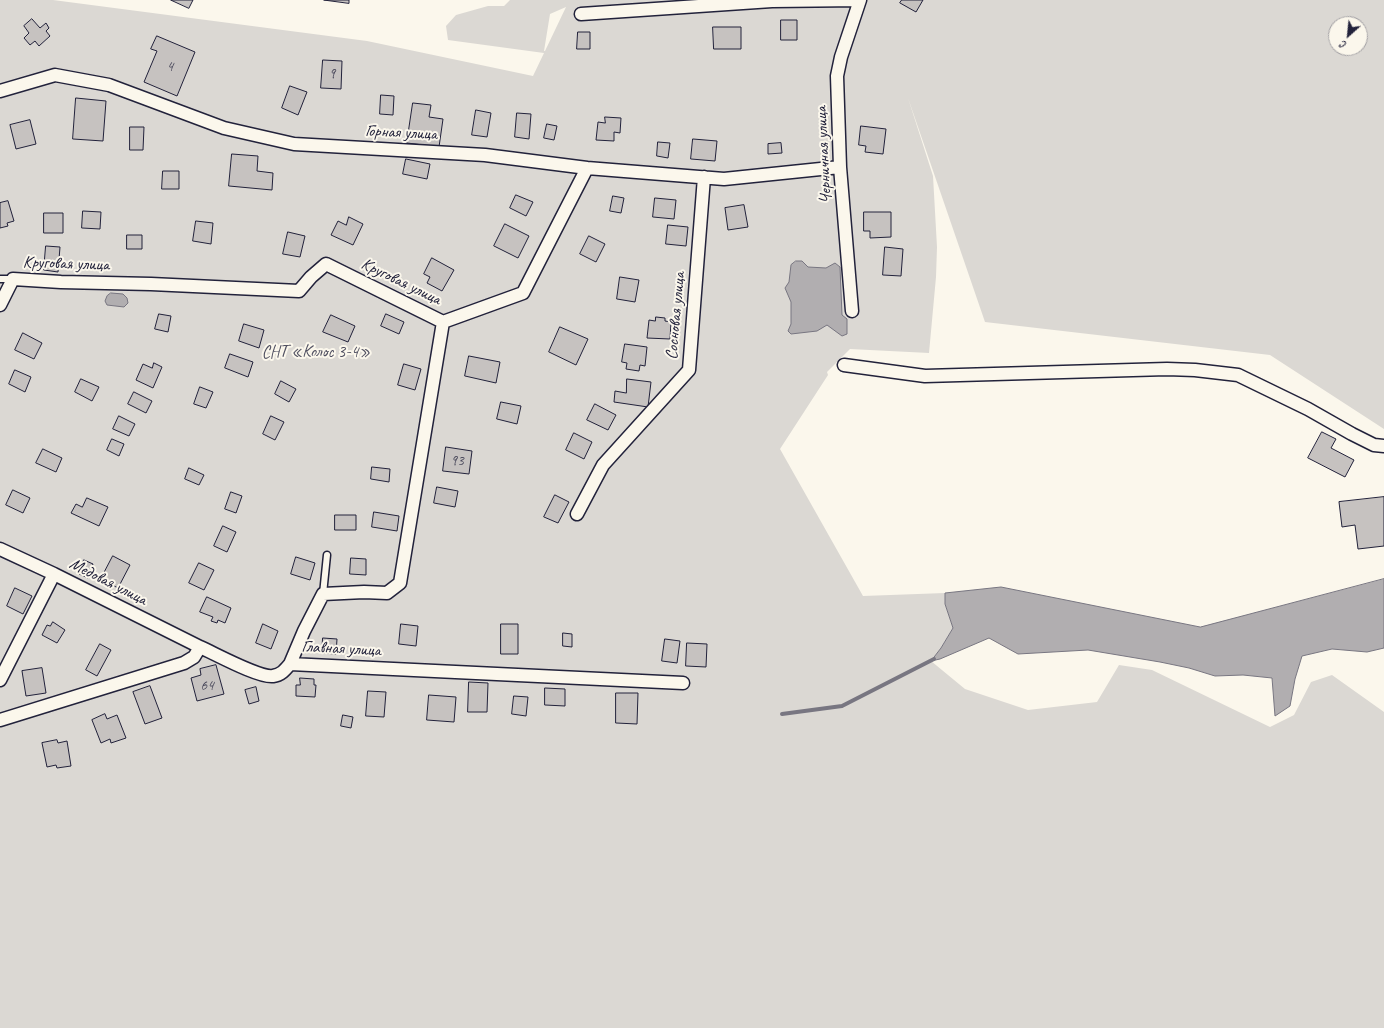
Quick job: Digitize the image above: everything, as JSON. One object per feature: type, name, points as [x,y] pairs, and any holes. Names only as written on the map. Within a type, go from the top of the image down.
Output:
[{"type":"street","points":[[581,14],[772,1],[860,0]]},
{"type":"street","name":"Черничная улица","points":[[852,310],[840,166],[836,76],[860,0]]},
{"type":"street","name":"Горная улица","points":[[0,91],[55,75],[109,84],[224,128],[294,144],[486,155],[587,168],[724,179],[840,166]]},
{"type":"street","points":[[443,322],[523,293],[587,168]]},
{"type":"street","name":"Сосновая улица","points":[[577,514],[603,465],[689,370],[704,177]]},
{"type":"street","name":"Круговая улица","points":[[0,306],[14,279],[300,291],[311,277],[326,264],[443,322],[400,583],[387,594],[364,592],[323,594]]},
{"type":"street","points":[[844,365],[925,376],[1167,369],[1195,370],[1238,375],[1308,409],[1352,434],[1374,444],[1384,446]]},
{"type":"street","name":"Медовая улица","points":[[0,549],[54,574],[200,647]]},
{"type":"street","points":[[0,680],[54,574]]},
{"type":"street","points":[[290,664],[304,631],[323,594]]},
{"type":"street","points":[[0,720],[184,663],[194,657],[200,647]]},
{"type":"street","name":"Главная улица","points":[[200,647],[258,673],[272,676],[284,672],[290,664],[683,683]]},
{"type":"lane","points":[[0,279],[14,279]]},
{"type":"lane","points":[[323,594],[327,555]]},
{"type":"green space","name":"СНТ «Колос 3-4»","points":[[0,0],[53,0],[367,41],[533,76],[544,53],[448,40],[446,26],[456,15],[488,6],[504,6],[510,0],[1384,0],[1384,429],[1270,355],[985,322],[908,98],[933,176],[937,247],[936,277],[929,353],[850,349],[827,372],[828,375],[780,449],[863,596],[945,593],[945,604],[953,628],[931,661],[965,689],[1028,710],[1097,702],[1119,665],[1152,670],[1270,727],[1294,715],[1311,682],[1332,675],[1384,712],[1384,1028],[0,1028]],"holes":[[[566,7],[545,51],[550,14]]]},
{"type":"shaded area","points":[[796,261],[802,261],[808,267],[826,268],[835,263],[840,267],[842,315],[847,319],[847,334],[842,336],[827,325],[817,331],[791,334],[788,331],[791,324],[791,302],[785,288],[789,282],[791,265]]},
{"type":"shaded area","points":[[111,293],[123,294],[127,298],[128,303],[124,307],[107,305],[105,301],[107,296]]},
{"type":"shaded area","points":[[1384,579],[1384,648],[1367,652],[1332,649],[1302,656],[1295,679],[1290,706],[1275,716],[1272,678],[1243,675],[1215,676],[1189,668],[1160,662],[1088,650],[1018,654],[989,638],[940,659],[931,661],[953,628],[945,604],[945,593],[1001,587],[1200,627]]},
{"type":"building","points":[[171,0],[193,0],[189,8]]},
{"type":"building","points":[[324,0],[349,0],[349,3]]},
{"type":"building","points":[[902,0],[923,0],[916,12],[900,3]]},
{"type":"building","points":[[32,19],[40,28],[46,23],[49,28],[46,31],[50,36],[39,46],[35,41],[30,45],[24,38],[29,33],[24,26]]},
{"type":"building","points":[[781,20],[797,20],[797,40],[781,40]]},
{"type":"building","points":[[713,27],[741,27],[741,49],[714,49]]},
{"type":"building","points":[[578,32],[590,32],[590,49],[577,49]]},
{"type":"building","points":[[157,36],[195,52],[177,96],[144,82],[157,51],[151,49]]},
{"type":"building","points":[[323,60],[342,61],[341,89],[321,88]]},
{"type":"building","points":[[290,86],[307,92],[298,115],[282,108]]},
{"type":"building","points":[[381,95],[394,96],[393,115],[380,114]]},
{"type":"building","points":[[76,98],[106,101],[103,141],[73,139]]},
{"type":"building","points":[[413,103],[431,105],[429,117],[443,119],[439,147],[407,143]]},
{"type":"building","points":[[476,110],[491,113],[487,137],[472,135]]},
{"type":"building","points":[[517,113],[531,114],[529,139],[515,137]]},
{"type":"building","points":[[605,117],[621,118],[620,133],[614,132],[614,141],[596,140],[598,122],[605,123]]},
{"type":"building","points":[[30,120],[36,144],[16,149],[10,125]]},
{"type":"building","points":[[547,124],[557,126],[554,140],[544,138]]},
{"type":"building","points":[[861,126],[886,129],[883,154],[865,152],[866,146],[859,145]]},
{"type":"building","points":[[130,127],[144,127],[143,150],[130,150]]},
{"type":"building","points":[[693,139],[717,141],[715,161],[691,159]]},
{"type":"building","points":[[658,142],[670,143],[668,158],[657,156]]},
{"type":"building","points":[[781,143],[782,153],[768,154],[768,144]]},
{"type":"building","points":[[232,154],[258,156],[257,171],[273,173],[272,190],[229,186]]},
{"type":"building","points":[[406,159],[430,164],[427,179],[403,174]]},
{"type":"building","points":[[163,171],[179,171],[179,189],[162,189]]},
{"type":"building","points":[[516,195],[533,202],[526,216],[510,208]]},
{"type":"building","points":[[613,196],[624,198],[621,213],[610,211]]},
{"type":"building","points":[[655,198],[676,200],[674,219],[653,217]]},
{"type":"building","points":[[8,201],[14,221],[7,223],[8,226],[0,228],[0,203]]},
{"type":"building","points":[[744,205],[748,227],[728,230],[725,208]]},
{"type":"building","points":[[83,211],[101,212],[100,229],[82,228]]},
{"type":"building","points":[[864,212],[891,212],[891,237],[870,238],[870,231],[864,231]]},
{"type":"building","points":[[44,213],[63,213],[63,233],[44,233]]},
{"type":"building","points":[[349,217],[363,224],[353,245],[331,235],[338,221],[346,225]]},
{"type":"building","points":[[196,221],[213,223],[211,244],[193,241]]},
{"type":"building","points":[[505,224],[529,236],[518,258],[494,246]]},
{"type":"building","points":[[668,225],[688,227],[686,246],[666,244]]},
{"type":"building","points":[[288,232],[305,236],[300,257],[283,254]]},
{"type":"building","points":[[127,235],[142,235],[142,249],[127,249]]},
{"type":"building","points":[[589,236],[605,244],[596,262],[580,254]]},
{"type":"building","points":[[46,246],[60,247],[58,272],[44,270]]},
{"type":"building","points":[[885,247],[903,249],[901,276],[883,275]]},
{"type":"building","points":[[432,258],[454,270],[442,291],[427,283],[430,277],[424,274]]},
{"type":"building","points":[[620,277],[639,280],[635,302],[617,299]]},
{"type":"building","points":[[159,314],[171,316],[168,332],[155,329]]},
{"type":"building","points":[[386,314],[404,322],[399,334],[381,326]]},
{"type":"building","points":[[331,315],[355,326],[348,342],[323,332]]},
{"type":"building","points":[[656,317],[665,318],[665,321],[671,322],[670,339],[647,338],[649,320],[655,321]]},
{"type":"building","points":[[244,324],[264,330],[259,348],[239,341]]},
{"type":"building","points":[[560,327],[588,339],[576,365],[549,352]]},
{"type":"building","points":[[23,333],[42,343],[34,359],[15,350]]},
{"type":"building","points":[[625,344],[647,347],[645,366],[640,365],[639,371],[626,369],[627,363],[622,362]]},
{"type":"building","points":[[230,354],[253,362],[248,377],[225,368]]},
{"type":"building","points":[[469,356],[500,362],[496,383],[465,376]]},
{"type":"building","points":[[154,363],[162,367],[153,388],[136,380],[143,364],[152,368]]},
{"type":"building","points":[[404,364],[421,369],[415,390],[398,385]]},
{"type":"building","points":[[15,370],[31,377],[25,392],[9,384]]},
{"type":"building","points":[[81,379],[99,387],[92,401],[75,392]]},
{"type":"building","points":[[627,379],[651,382],[648,407],[614,402],[615,391],[626,393]]},
{"type":"building","points":[[281,381],[296,389],[289,402],[275,394]]},
{"type":"building","points":[[200,387],[213,392],[206,408],[194,404]]},
{"type":"building","points":[[134,392],[152,401],[146,413],[128,404]]},
{"type":"building","points":[[501,402],[521,406],[517,424],[497,419]]},
{"type":"building","points":[[595,404],[616,415],[608,430],[587,420]]},
{"type":"building","points":[[119,416],[135,424],[129,436],[113,429]]},
{"type":"building","points":[[271,416],[284,422],[275,440],[263,434]]},
{"type":"building","points":[[1322,432],[1336,439],[1331,448],[1354,460],[1345,477],[1308,458]]},
{"type":"building","points":[[574,433],[592,442],[584,459],[566,450]]},
{"type":"building","points":[[112,439],[124,444],[119,456],[107,450]]},
{"type":"building","points":[[446,447],[472,451],[469,474],[443,471]]},
{"type":"building","points":[[43,449],[62,458],[56,472],[36,463]]},
{"type":"building","points":[[372,467],[390,469],[389,482],[371,479]]},
{"type":"building","points":[[189,468],[204,475],[199,485],[185,479]]},
{"type":"building","points":[[437,487],[458,491],[455,507],[434,503]]},
{"type":"building","points":[[13,490],[30,498],[23,513],[6,505]]},
{"type":"building","points":[[231,492],[242,496],[236,513],[225,509]]},
{"type":"building","points":[[555,495],[569,502],[558,523],[544,517]]},
{"type":"building","points":[[1384,497],[1384,546],[1358,549],[1355,525],[1342,527],[1339,502]]},
{"type":"building","points":[[87,498],[108,507],[99,526],[71,513],[76,504],[82,507]]},
{"type":"building","points":[[374,512],[399,516],[397,531],[372,527]]},
{"type":"building","points":[[335,515],[356,515],[356,530],[335,530]]},
{"type":"building","points":[[223,526],[236,532],[227,552],[214,546]]},
{"type":"building","points":[[113,556],[130,565],[118,588],[101,579]]},
{"type":"building","points":[[296,557],[315,563],[310,580],[291,574]]},
{"type":"building","points":[[351,558],[366,559],[366,575],[350,574]]},
{"type":"building","points":[[84,560],[93,564],[88,578],[79,574]]},
{"type":"building","points":[[199,563],[214,570],[204,590],[189,583]]},
{"type":"building","points":[[15,588],[32,596],[23,614],[7,606]]},
{"type":"building","points":[[207,597],[231,608],[225,623],[218,620],[217,623],[211,621],[213,617],[200,612]]},
{"type":"building","points":[[53,622],[65,630],[57,643],[42,635],[47,625],[50,626]]},
{"type":"building","points":[[263,624],[278,631],[271,649],[256,643]]},
{"type":"building","points":[[401,624],[418,626],[416,646],[399,644]]},
{"type":"building","points":[[501,624],[518,624],[518,654],[501,654]]},
{"type":"building","points":[[563,633],[572,634],[572,647],[563,646]]},
{"type":"building","points":[[323,638],[337,639],[336,654],[322,653]]},
{"type":"building","points":[[665,639],[680,641],[677,663],[662,661]]},
{"type":"building","points":[[687,643],[707,644],[706,667],[686,666]]},
{"type":"building","points":[[100,644],[111,650],[97,676],[86,670]]},
{"type":"building","points":[[216,665],[224,694],[197,701],[191,678],[201,675],[200,669]]},
{"type":"building","points":[[42,668],[46,693],[26,696],[22,671]]},
{"type":"building","points":[[300,678],[314,679],[314,685],[316,685],[315,697],[296,696],[296,685],[300,685]]},
{"type":"building","points":[[469,682],[488,683],[487,712],[468,712]]},
{"type":"building","points":[[150,686],[162,718],[145,724],[133,692]]},
{"type":"building","points":[[256,687],[259,701],[249,704],[245,690]]},
{"type":"building","points":[[545,688],[565,689],[565,706],[545,705]]},
{"type":"building","points":[[368,691],[386,692],[384,717],[366,716]]},
{"type":"building","points":[[616,693],[638,693],[637,724],[616,723]]},
{"type":"building","points":[[429,695],[456,697],[454,722],[427,720]]},
{"type":"building","points":[[514,696],[528,697],[526,716],[512,714]]},
{"type":"building","points":[[105,714],[107,719],[117,715],[126,738],[111,743],[110,739],[101,743],[92,720]]},
{"type":"building","points":[[343,715],[353,717],[351,728],[341,726]]},
{"type":"building","points":[[57,740],[58,743],[67,741],[71,766],[57,768],[56,765],[47,767],[42,743]]},
{"type":"waterway","points":[[782,714],[842,706],[934,659]]}]
